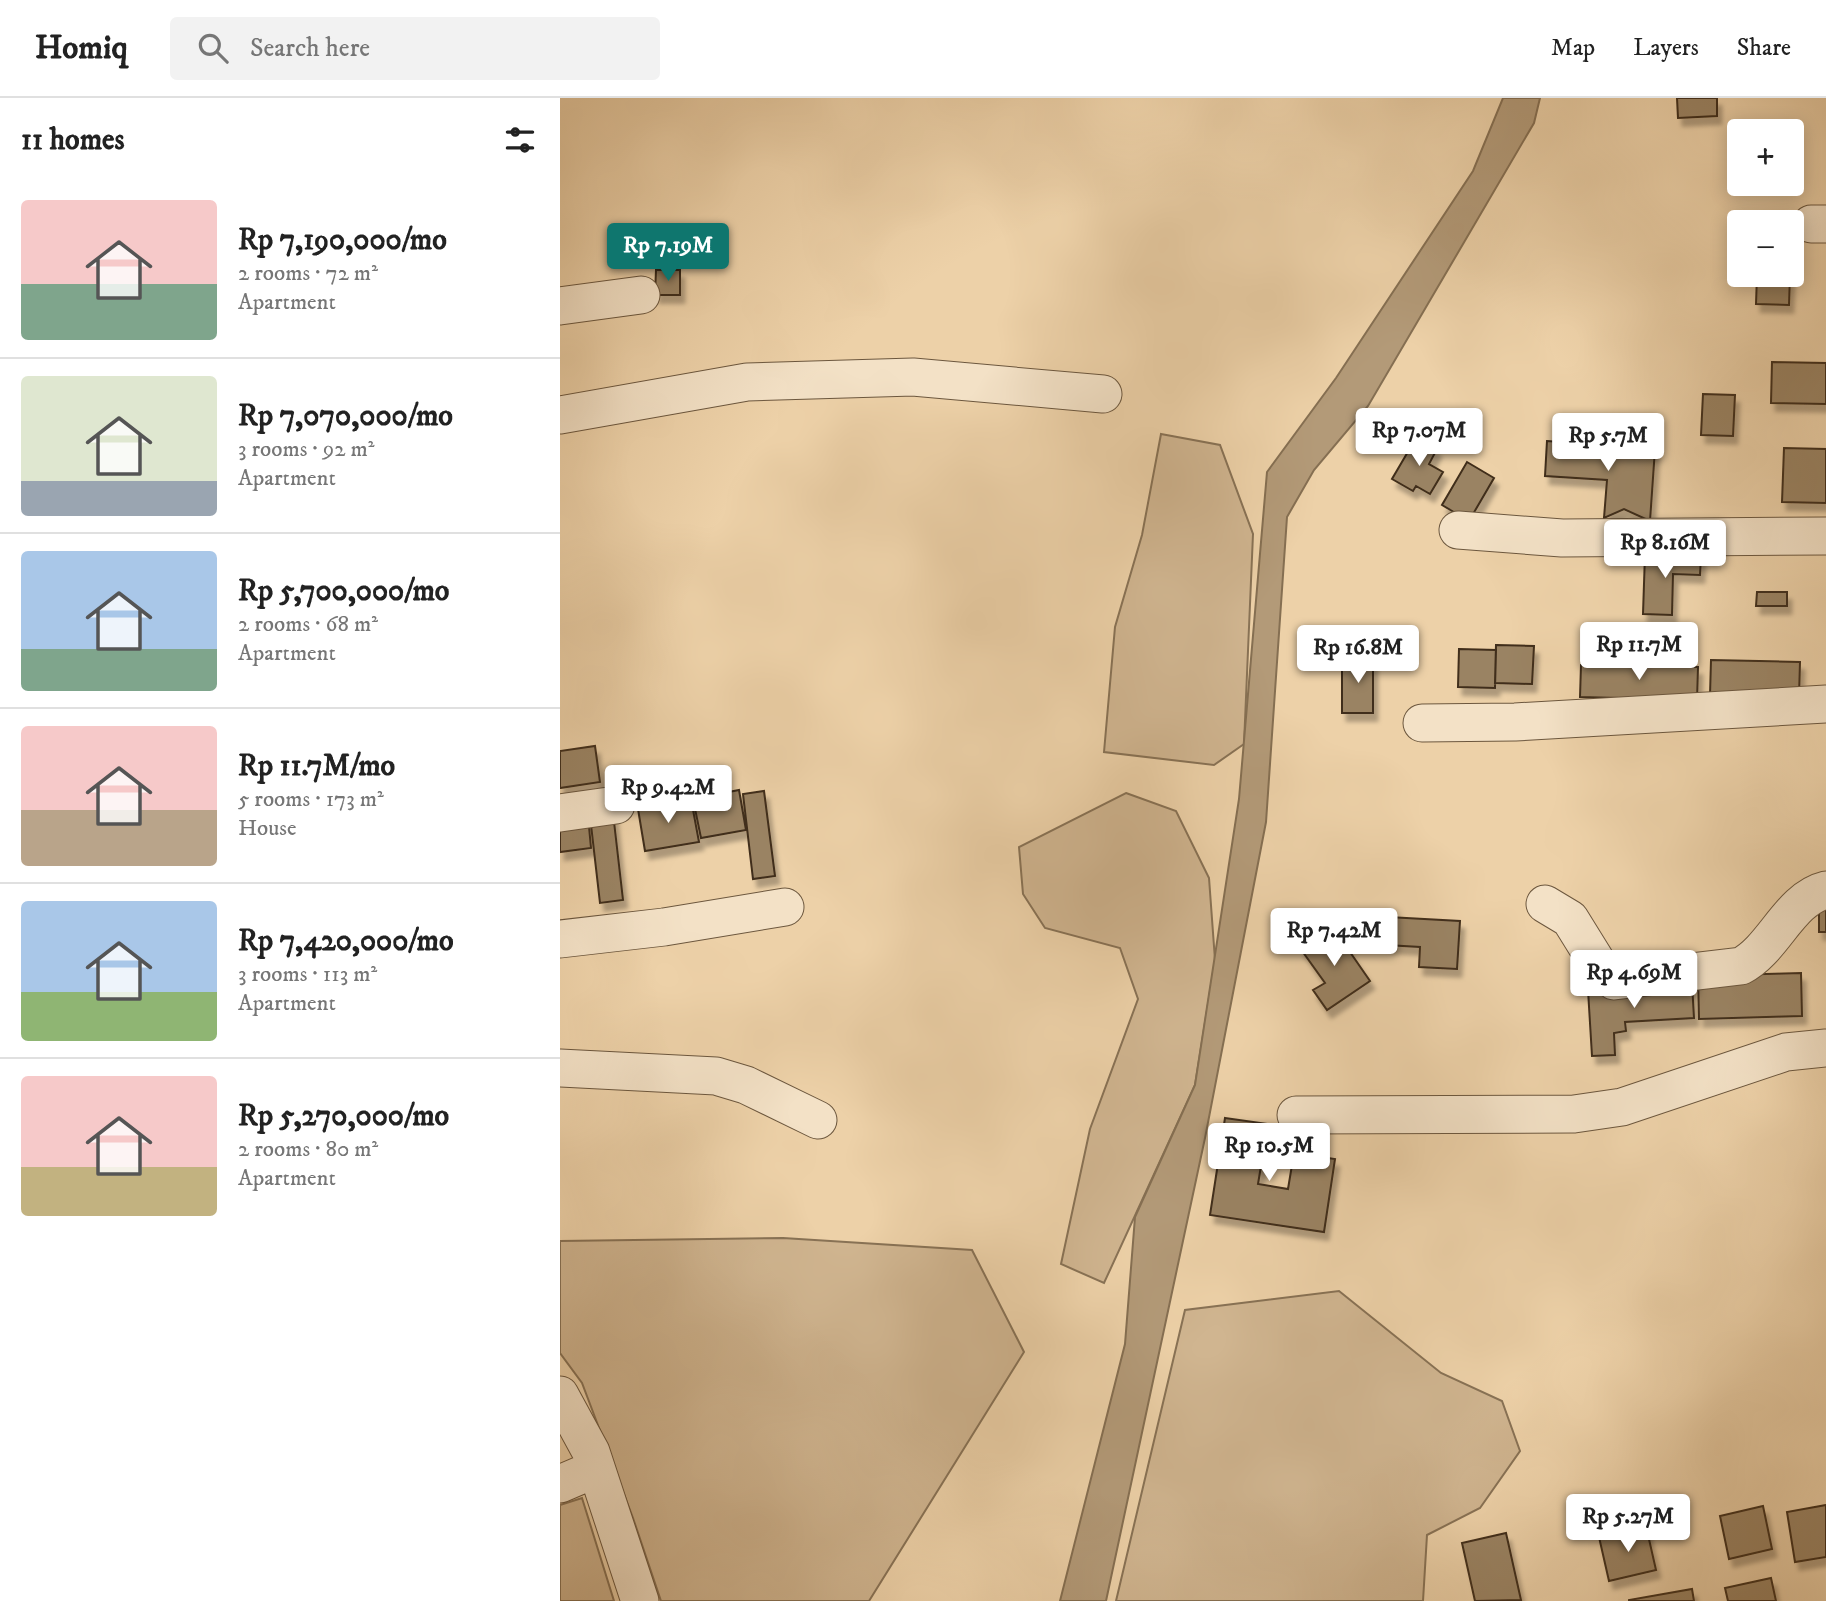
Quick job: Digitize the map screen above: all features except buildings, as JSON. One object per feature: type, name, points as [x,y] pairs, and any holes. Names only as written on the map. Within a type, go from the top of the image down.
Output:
[{"type":"street","points":[[560,306],[641,295]]},
{"type":"street","points":[[560,415],[747,382],[913,377],[1102,394]]},
{"type":"street","points":[[1458,530],[1576,538],[1826,536]]},
{"type":"street","points":[[1422,723],[1515,722],[1826,704]]},
{"type":"street","points":[[560,813],[616,805]]},
{"type":"street","points":[[1545,904],[1570,919],[1601,969],[1614,981],[1741,966],[1758,954],[1805,901],[1816,892],[1826,890]]},
{"type":"street","points":[[560,939],[664,927],[785,907]]},
{"type":"street","points":[[1296,1115],[1574,1114],[1622,1107],[1786,1052],[1826,1048]]},
{"type":"street","points":[[560,1068],[716,1076],[746,1085],[818,1120]]},
{"type":"street","points":[[560,1395],[590,1452],[640,1601]]},
{"type":"street","points":[[560,1484],[595,1469]]},
{"type":"shaded area","points":[[1503,98],[1540,98],[1534,123],[1368,406],[1314,470],[1287,517],[1266,822],[1205,1138],[1106,1601],[1060,1601],[1125,1344],[1135,1217],[1195,1085],[1239,799],[1267,472],[1336,378],[1473,171]]},
{"type":"shaded area","points":[[1161,434],[1220,445],[1253,534],[1244,744],[1214,765],[1104,752],[1115,627],[1142,535]]},
{"type":"shaded area","points":[[1126,793],[1176,811],[1209,878],[1215,960],[1195,1085],[1104,1283],[1061,1264],[1090,1129],[1138,999],[1120,948],[1045,928],[1023,894],[1019,847]]},
{"type":"shaded area","points":[[783,1238],[972,1250],[1024,1352],[869,1601],[661,1601],[582,1383],[560,1353],[560,1241]]},
{"type":"shaded area","points":[[1339,1291],[1441,1373],[1502,1401],[1520,1451],[1480,1508],[1427,1535],[1423,1601],[1116,1601],[1185,1310]]},
{"type":"shaded area","points":[[582,1498],[614,1601],[560,1601],[560,1505]]}]
